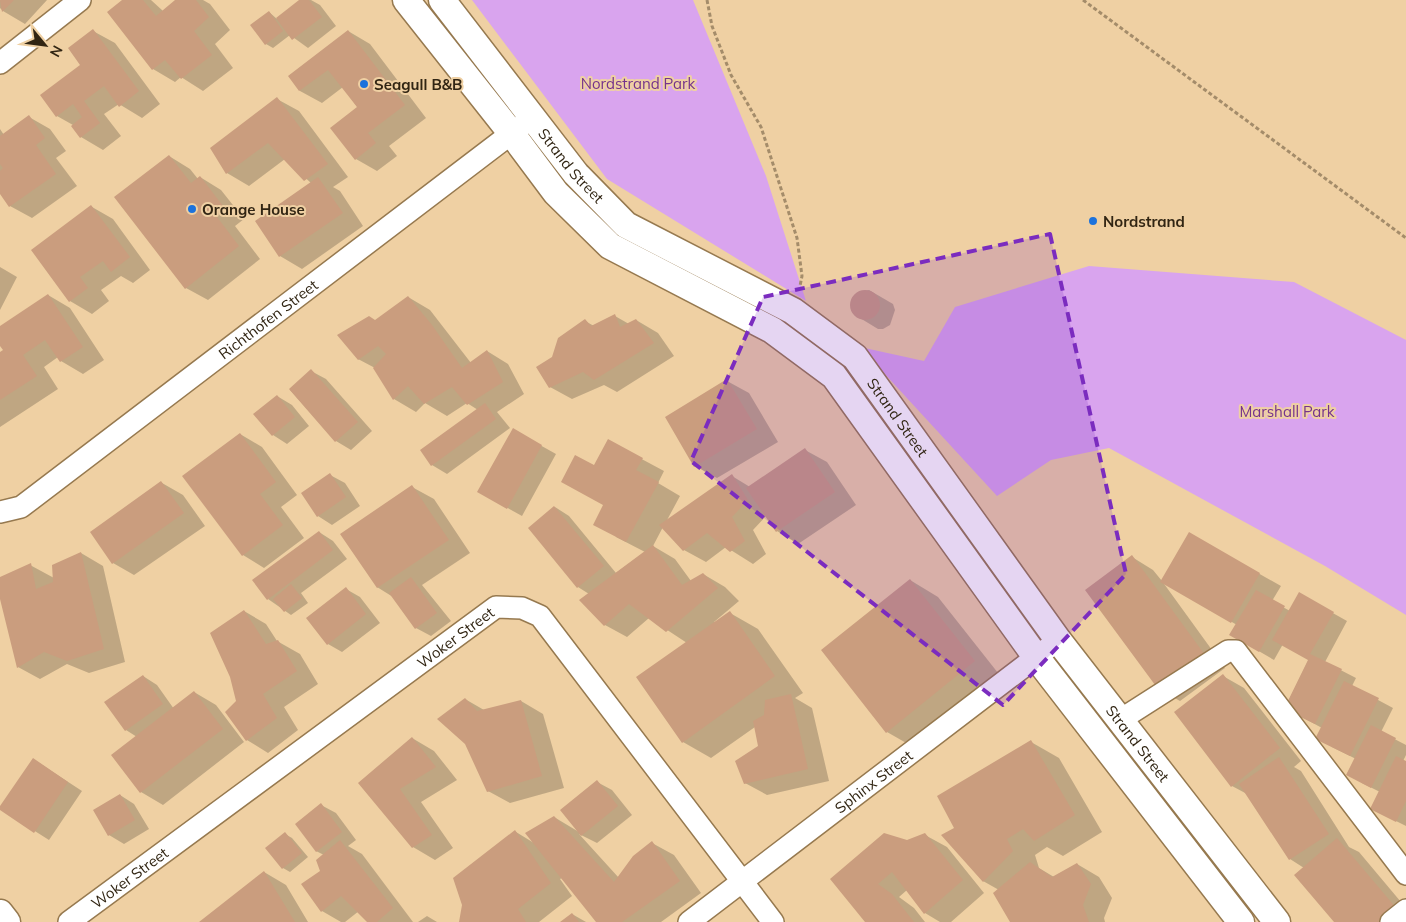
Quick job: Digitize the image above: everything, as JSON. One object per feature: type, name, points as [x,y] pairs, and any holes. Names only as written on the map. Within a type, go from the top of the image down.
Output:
[{"type":"street","points":[[0,63],[80,0]]},
{"type":"street","name":"Strand Street","points":[[406,0],[556,193],[610,246],[772,330],[834,376],[1036,657],[1241,922]]},
{"type":"street","name":"Strand Street","points":[[442,0],[576,174],[626,225],[793,311],[855,357],[1058,640],[1277,922]]},
{"type":"street","name":"Richthofen Street","points":[[0,512],[21,507],[512,134],[533,116]]},
{"type":"street","name":"Woker Street","points":[[69,922],[496,607],[522,608],[540,616],[773,922]]},
{"type":"street","name":"Sphinx Street","points":[[689,922],[1058,640]]},
{"type":"street","points":[[1120,720],[1228,651],[1236,651],[1406,874]]},
{"type":"street","points":[[1391,922],[1406,910]]},
{"type":"street","points":[[0,913],[7,922]]},
{"type":"path","points":[[708,0],[712,26],[730,75],[761,127],[797,238],[802,276],[793,311]]},
{"type":"path","points":[[1083,0],[1406,238]]},
{"type":"highlighted area","points":[[1050,234],[1126,574],[1003,705],[691,461],[763,297]]},
{"type":"green space","name":"Nordstrand Park","points":[[472,0],[693,0],[766,176],[806,301],[607,179]]},
{"type":"green space","name":"Marshall Park","points":[[1089,266],[1294,282],[1406,340],[1406,615],[1325,566],[1109,448],[1051,460],[997,496],[860,347],[924,361],[955,307]]},
{"type":"building","points":[[0,0],[14,0],[2,12]]},
{"type":"building","points":[[122,0],[143,0],[156,16],[175,0],[196,0],[209,17],[194,31],[212,55],[181,79],[165,60],[152,70],[107,12]]},
{"type":"building","points":[[299,0],[309,0],[322,17],[292,40],[276,18]]},
{"type":"building","points":[[269,11],[283,31],[265,45],[250,25]]},
{"type":"building","points":[[93,29],[139,91],[119,107],[104,86],[84,101],[100,123],[80,138],[71,126],[82,117],[73,104],[56,117],[40,95],[80,65],[68,48]]},
{"type":"building","points":[[348,30],[405,105],[368,133],[376,143],[355,160],[330,128],[357,107],[328,70],[299,91],[288,76]]},
{"type":"building","points":[[277,97],[328,164],[304,181],[268,143],[226,174],[210,148]]},
{"type":"building","points":[[29,115],[45,138],[36,145],[56,174],[9,207],[0,194],[0,171],[3,168],[0,164],[0,136]]},
{"type":"building","points":[[169,155],[191,183],[200,176],[223,206],[214,213],[239,246],[185,289],[114,197]]},
{"type":"building","points":[[318,177],[343,213],[279,257],[255,221]]},
{"type":"building","points":[[91,205],[130,257],[111,272],[103,261],[80,277],[88,288],[69,302],[31,250]]},
{"type":"building","points":[[865,290],[876,294],[880,305],[876,316],[865,320],[854,316],[850,305],[854,294]]},
{"type":"building","points":[[48,294],[83,347],[60,362],[45,340],[23,355],[37,376],[0,400],[0,352],[3,350],[0,346],[0,326]]},
{"type":"building","points":[[408,296],[432,325],[462,368],[487,350],[503,382],[467,405],[452,387],[424,404],[408,386],[393,400],[373,368],[386,354],[378,346],[358,360],[337,335],[369,316],[375,320]]},
{"type":"building","points":[[615,314],[620,327],[636,319],[654,343],[594,380],[583,372],[549,388],[536,367],[552,357],[558,338],[585,319],[591,326]]},
{"type":"building","points":[[311,369],[358,422],[335,442],[289,389]]},
{"type":"building","points":[[727,379],[757,429],[694,467],[665,417]]},
{"type":"building","points":[[277,395],[295,417],[272,436],[253,414]]},
{"type":"building","points":[[485,403],[496,419],[431,466],[420,450]]},
{"type":"building","points":[[513,428],[542,445],[507,509],[477,492]]},
{"type":"building","points":[[240,433],[276,482],[260,494],[283,525],[242,556],[182,476]]},
{"type":"building","points":[[608,439],[643,458],[636,470],[659,482],[626,542],[593,525],[603,505],[561,482],[575,455],[594,465]]},
{"type":"building","points":[[805,448],[835,492],[776,532],[746,488]]},
{"type":"building","points":[[330,473],[346,497],[317,517],[301,493]]},
{"type":"building","points":[[732,474],[748,500],[732,517],[745,541],[730,552],[707,533],[683,551],[659,525]]},
{"type":"building","points":[[161,481],[184,513],[112,564],[90,532]]},
{"type":"building","points":[[412,485],[449,540],[377,588],[340,534]]},
{"type":"building","points":[[554,506],[604,566],[577,588],[528,528]]},
{"type":"building","points":[[319,531],[333,550],[267,600],[252,580]]},
{"type":"building","points":[[1189,532],[1260,573],[1231,623],[1160,582]]},
{"type":"building","points":[[653,545],[682,585],[703,573],[718,588],[666,632],[629,604],[604,626],[579,600]]},
{"type":"building","points":[[81,552],[104,649],[67,661],[44,652],[17,668],[0,599],[0,577],[31,563],[36,589],[53,582],[52,565]]},
{"type":"building","points":[[1132,555],[1205,655],[1158,689],[1085,590]]},
{"type":"building","points":[[411,577],[437,613],[415,629],[389,593]]},
{"type":"building","points":[[910,579],[975,661],[886,733],[821,650]]},
{"type":"building","points":[[291,584],[302,598],[284,612],[273,599]]},
{"type":"building","points":[[346,587],[366,614],[327,645],[306,618]]},
{"type":"building","points":[[1256,590],[1285,606],[1259,652],[1229,635]]},
{"type":"building","points":[[1299,592],[1334,612],[1310,654],[1342,669],[1315,724],[1284,709],[1308,660],[1272,640]]},
{"type":"building","points":[[244,610],[266,644],[278,640],[297,671],[263,694],[277,718],[246,741],[225,712],[236,701],[230,677],[210,633]]},
{"type":"building","points":[[730,611],[775,676],[682,743],[636,677]]},
{"type":"building","points":[[1223,674],[1280,748],[1231,787],[1174,712]]},
{"type":"building","points":[[143,675],[163,704],[125,731],[104,702]]},
{"type":"building","points":[[1344,681],[1379,698],[1350,756],[1315,739]]},
{"type":"building","points":[[194,691],[223,729],[140,793],[111,755]]},
{"type":"building","points":[[791,694],[808,769],[744,784],[735,761],[758,746],[753,721],[764,715],[765,700]]},
{"type":"building","points":[[465,698],[477,711],[521,700],[542,776],[487,792],[465,744],[437,719]]},
{"type":"building","points":[[1371,725],[1396,738],[1371,788],[1346,775]]},
{"type":"building","points":[[412,737],[436,767],[400,789],[432,835],[412,848],[358,783]]},
{"type":"building","points":[[1031,740],[1075,815],[1034,841],[1023,829],[1007,839],[1013,851],[983,882],[941,835],[954,828],[937,796]]},
{"type":"building","points":[[1396,756],[1406,761],[1406,801],[1396,822],[1370,809]]},
{"type":"building","points":[[1279,757],[1329,834],[1289,860],[1239,784]]},
{"type":"building","points":[[33,758],[68,782],[34,833],[0,810],[0,806]]},
{"type":"building","points":[[597,780],[618,806],[581,836],[560,810]]},
{"type":"building","points":[[120,794],[135,820],[108,836],[93,810]]},
{"type":"building","points":[[321,803],[342,832],[316,852],[295,824]]},
{"type":"building","points":[[554,816],[614,882],[633,856],[652,841],[680,881],[622,922],[596,922],[525,833]]},
{"type":"building","points":[[515,830],[551,883],[518,909],[526,922],[459,922],[462,905],[453,878]]},
{"type":"building","points":[[285,832],[302,853],[282,869],[265,848]]},
{"type":"building","points":[[884,833],[907,840],[925,833],[963,880],[924,914],[892,872],[878,884],[892,894],[914,922],[865,922],[830,879]]},
{"type":"building","points":[[1337,838],[1397,909],[1381,922],[1334,922],[1294,875]]},
{"type":"building","points":[[340,840],[393,908],[377,922],[367,922],[341,896],[321,912],[301,884],[320,871],[316,860]]},
{"type":"building","points":[[1030,862],[1052,877],[1077,863],[1091,884],[1083,905],[1089,922],[1010,922],[993,893]]},
{"type":"building","points":[[264,871],[295,922],[199,922]]},
{"type":"building","points":[[572,913],[579,922],[560,922]]},
{"type":"place","name":"Seagull B&B","points":[[364,84]]},
{"type":"place","name":"Orange House","points":[[192,209]]},
{"type":"place","name":"Nordstrand","points":[[1093,221]]}]
